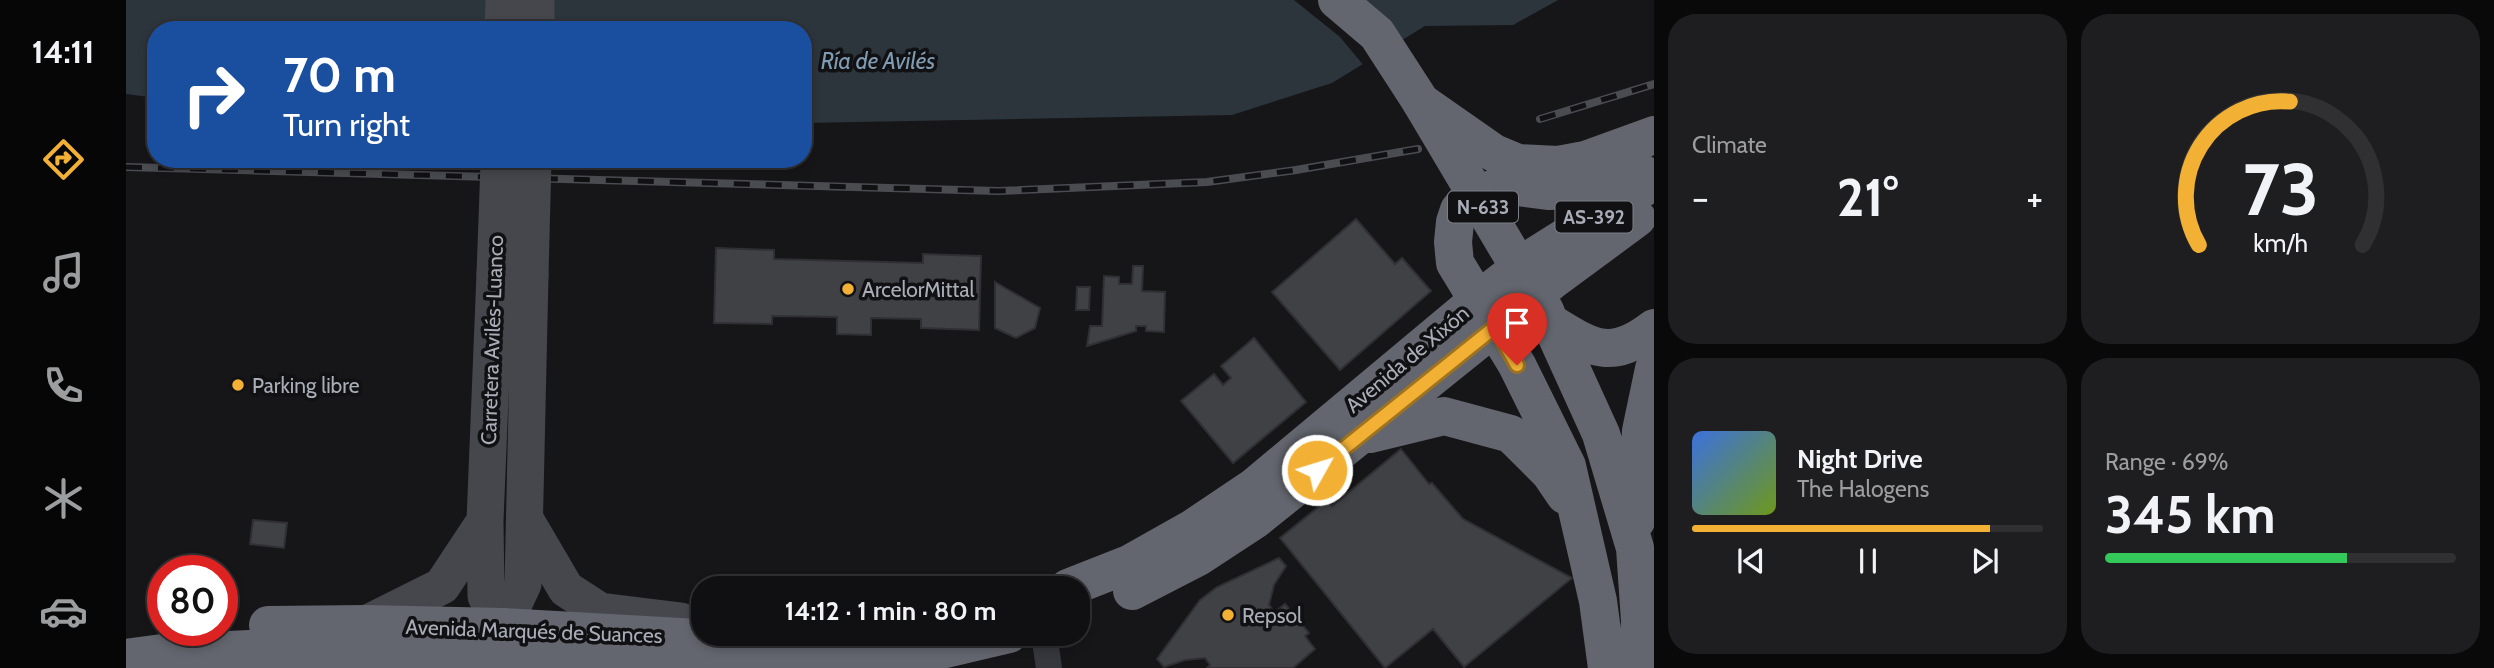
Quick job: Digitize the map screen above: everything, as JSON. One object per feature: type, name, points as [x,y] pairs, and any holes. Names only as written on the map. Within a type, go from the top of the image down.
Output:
[{"type":"highway","name":"N-633","points":[[1337,0],[1377,34],[1421,102],[1548,317],[1601,434],[1635,548],[1640,621],[1638,668]]},
{"type":"highway","points":[[1421,102],[1478,144],[1518,163],[1548,165],[1585,160],[1654,135]]},
{"type":"highway","points":[[1607,668],[1598,601],[1567,467],[1517,365],[1455,263],[1452,242],[1459,210],[1468,199],[1492,188],[1510,186],[1548,191],[1583,190],[1654,169]]},
{"type":"highway","name":"Avenida de Xixón","points":[[1134,576],[1198,557],[1255,519],[1358,438],[1487,313],[1535,256],[1654,181]]},
{"type":"highway","name":"Avenida de Xixón","points":[[1134,576],[1193,528],[1254,487],[1487,313],[1654,209]]},
{"type":"highway","points":[[1548,317],[1590,346],[1606,350],[1627,345],[1654,328]]},
{"type":"highway","points":[[1635,548],[1641,430],[1654,369]]},
{"type":"highway","points":[[1358,438],[1444,416],[1511,434],[1550,473],[1579,516]]},
{"type":"highway","points":[[1090,584],[1134,576]]},
{"type":"highway","points":[[1090,604],[1134,576]]},
{"type":"highway","name":"Avenida Marqués de Suances","points":[[238,627],[366,624],[498,651],[567,660],[733,668],[871,661],[888,646]]},
{"type":"highway","points":[[126,634],[147,632]]},
{"type":"highway","name":"Avenida Marqués de Suances","points":[[126,657],[250,649],[437,657],[498,651],[691,642]]},
{"type":"main road","points":[[503,21],[504,0]]},
{"type":"main road","points":[[536,0],[536,21]]},
{"type":"main road","name":"Carretera Avilés-Luanco","points":[[498,651],[523,584],[525,519],[512,275],[500,168]]},
{"type":"main road","name":"Carretera Avilés-Luanco","points":[[498,651],[486,596],[485,521],[512,275],[531,168]]},
{"type":"main road","points":[[525,519],[566,589],[600,611],[691,620]]},
{"type":"main road","points":[[366,624],[442,586],[485,521]]},
{"type":"street","points":[[888,646],[939,668]]},
{"type":"street","points":[[1046,646],[1049,668]]},
{"type":"water","name":"Ría de Avilés","points":[[126,0],[1558,0],[1513,25],[1425,26],[1332,83],[1232,115],[812,123],[812,21],[147,21],[147,97],[126,94]]},
{"type":"pier","points":[[1294,0],[1363,0],[1404,43],[1365,67],[1340,37]]},
{"type":"building","points":[[1356,219],[1395,264],[1402,258],[1431,291],[1340,370],[1272,292]]},
{"type":"building","name":"ArcelorMittal","points":[[716,248],[774,250],[774,259],[923,263],[923,254],[981,256],[979,330],[921,328],[921,319],[871,318],[871,335],[837,334],[837,317],[772,316],[772,324],[714,323]]},
{"type":"building","points":[[1133,266],[1143,266],[1142,291],[1165,292],[1164,332],[1146,331],[1146,326],[1136,326],[1136,331],[1087,346],[1090,326],[1102,326],[1104,276],[1119,277],[1119,284],[1132,284]]},
{"type":"building","points":[[995,282],[1040,308],[1035,328],[1016,338],[995,328]]},
{"type":"building","points":[[1077,287],[1090,287],[1089,310],[1076,310]]},
{"type":"building","points":[[1254,338],[1306,402],[1233,463],[1181,401],[1214,374],[1223,385],[1231,378],[1221,366]]},
{"type":"building","points":[[1401,449],[1429,484],[1432,483],[1463,519],[1572,578],[1464,667],[1433,629],[1385,668],[1280,538],[1327,500],[1332,506]]},
{"type":"building","points":[[253,520],[287,523],[284,548],[250,544]]},
{"type":"building","points":[[1279,558],[1286,566],[1274,585],[1269,605],[1275,612],[1285,604],[1309,633],[1305,636],[1315,649],[1293,668],[1207,668],[1210,665],[1205,658],[1185,660],[1164,667],[1157,659],[1200,600],[1217,587]]},
{"type":"railway","points":[[1540,119],[1654,84]]},
{"type":"railway","points":[[162,168],[998,191],[1207,182],[1418,149]]},
{"type":"railway","points":[[126,167],[147,168]]},
{"type":"place","name":"ArcelorMittal","points":[[848,289]]},
{"type":"place","name":"Parking libre","points":[[238,385]]},
{"type":"place","name":"Repsol","points":[[1228,615]]},
{"type":"route","points":[[1317,470],[1495,327],[1517,365]]}]
